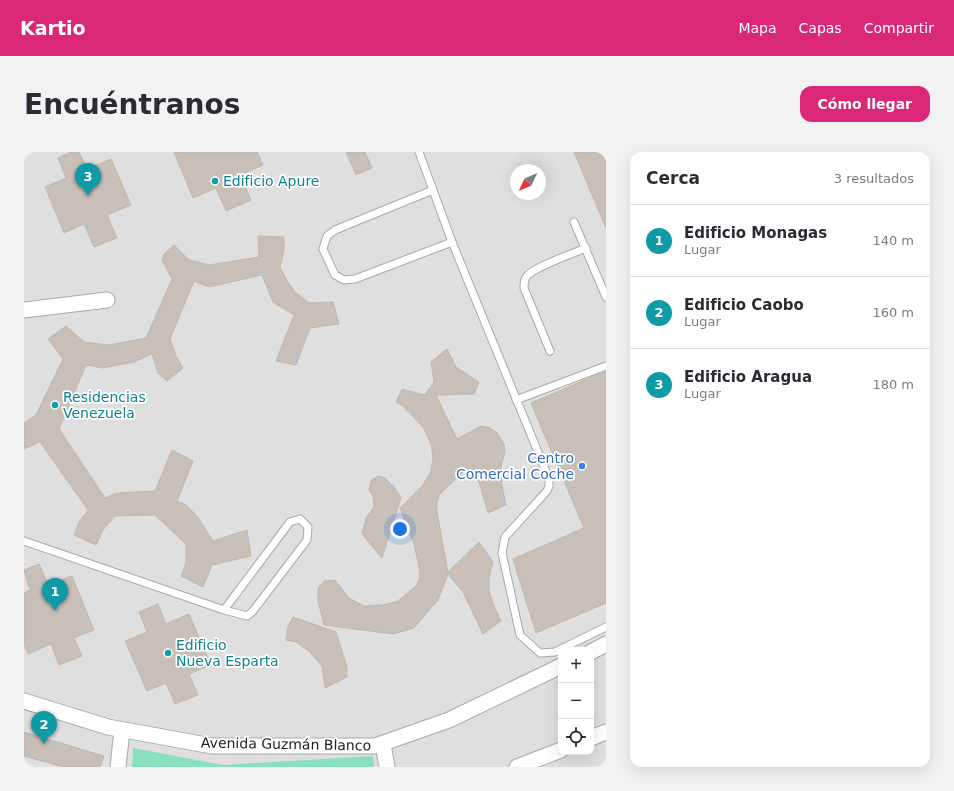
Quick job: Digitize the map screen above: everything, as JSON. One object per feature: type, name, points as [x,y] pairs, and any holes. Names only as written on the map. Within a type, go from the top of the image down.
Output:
[{"type":"street","points":[[24,310],[107,300]]},
{"type":"street","points":[[594,650],[606,644]]},
{"type":"street","name":"Avenida Guzmán Blanco","points":[[24,701],[122,730],[212,746],[374,746],[449,720],[558,667]]},
{"type":"street","points":[[118,767],[122,730]]},
{"type":"street","points":[[594,737],[606,732]]},
{"type":"street","points":[[383,744],[387,767]]},
{"type":"street","points":[[517,767],[558,751]]},
{"type":"lane","points":[[419,152],[452,242],[549,479],[549,486],[505,537],[502,553],[520,635],[540,653],[555,652],[606,627]]},
{"type":"lane","points":[[433,190],[334,230],[327,236],[323,249],[335,275],[344,280],[355,279],[452,242]]},
{"type":"lane","points":[[574,222],[606,297]]},
{"type":"lane","points":[[550,351],[524,288],[524,281],[529,274],[556,260],[586,248]]},
{"type":"lane","points":[[516,400],[606,366]]},
{"type":"lane","points":[[24,541],[224,610],[247,616],[253,611],[307,540],[308,527],[300,519],[290,522],[224,610]]},
{"type":"shaded area","name":"Residencias Venezuela","points":[[24,152],[606,152],[606,767],[24,767]]},
{"type":"green space","points":[[133,748],[223,765],[373,756],[374,767],[132,767]]},
{"type":"building","points":[[71,152],[79,152],[87,169],[111,159],[131,205],[107,215],[117,238],[94,247],[84,224],[64,233],[45,187],[66,178],[58,158]]},
{"type":"building","name":"Edificio Apure","points":[[174,152],[257,152],[263,165],[240,175],[251,200],[226,211],[216,188],[193,198]]},
{"type":"building","points":[[346,152],[365,152],[372,168],[356,175]]},
{"type":"building","points":[[574,152],[606,152],[606,228]]},
{"type":"building","name":"Residencias Venezuela","points":[[258,236],[284,237],[284,251],[280,267],[286,279],[295,292],[309,303],[333,302],[339,324],[310,328],[296,365],[276,361],[294,315],[273,302],[262,275],[209,287],[194,281],[170,339],[176,356],[183,368],[167,381],[158,373],[152,354],[134,362],[103,368],[86,365],[59,429],[105,498],[116,493],[155,491],[172,450],[193,461],[177,501],[186,505],[197,516],[213,541],[247,530],[251,556],[212,565],[203,587],[181,576],[186,563],[186,544],[155,515],[115,516],[103,530],[96,545],[74,535],[79,522],[88,510],[40,442],[24,449],[24,423],[36,415],[63,359],[48,339],[66,326],[84,342],[109,345],[146,338],[172,279],[162,260],[164,254],[174,245],[189,260],[209,265],[259,257]]},
{"type":"building","points":[[447,349],[456,367],[479,382],[474,394],[436,395],[457,439],[481,426],[490,428],[497,433],[504,444],[505,452],[501,466],[502,486],[506,505],[488,513],[479,482],[467,468],[440,494],[437,502],[437,512],[448,572],[479,542],[493,562],[489,578],[489,590],[493,604],[501,621],[483,634],[463,592],[448,574],[438,600],[414,628],[393,634],[324,625],[318,601],[318,588],[324,581],[335,580],[349,598],[364,606],[384,605],[398,601],[416,586],[420,578],[414,544],[400,508],[423,485],[431,471],[433,457],[431,444],[423,427],[403,406],[396,402],[402,389],[425,395],[434,382],[431,362]]},
{"type":"building","name":"Centro Comercial Coche","points":[[606,371],[606,603],[536,633],[513,559],[584,528],[531,403]]},
{"type":"building","points":[[378,476],[385,478],[394,487],[401,498],[382,558],[362,534],[366,518],[374,507],[373,496],[369,490],[371,481]]},
{"type":"building","points":[[39,564],[48,585],[72,576],[94,630],[74,638],[82,656],[59,665],[51,644],[28,654],[24,644],[24,593],[30,590],[24,570]]},
{"type":"building","name":"Edificio Nueva Esparta","points":[[158,604],[166,624],[189,614],[211,665],[189,674],[198,695],[175,704],[166,683],[147,691],[125,641],[147,632],[139,612]]},
{"type":"building","points":[[293,617],[336,632],[347,667],[347,677],[325,688],[322,666],[309,651],[296,642],[286,640],[288,627]]},
{"type":"building","points":[[24,732],[104,756],[100,767],[63,767],[24,756]]},
{"type":"place","name":"Edificio Apure","points":[[215,181]]},
{"type":"place","name":"Edificio Aragua","points":[[88,196]]},
{"type":"place","name":"Residencias Venezuela","points":[[55,405]]},
{"type":"place","name":"Centro Comercial Coche","points":[[582,466]]},
{"type":"place","name":"Edificio Monagas","points":[[55,611]]},
{"type":"place","name":"Edificio Nueva Esparta","points":[[168,653]]},
{"type":"place","name":"Edificio Caobo","points":[[44,744]]}]
